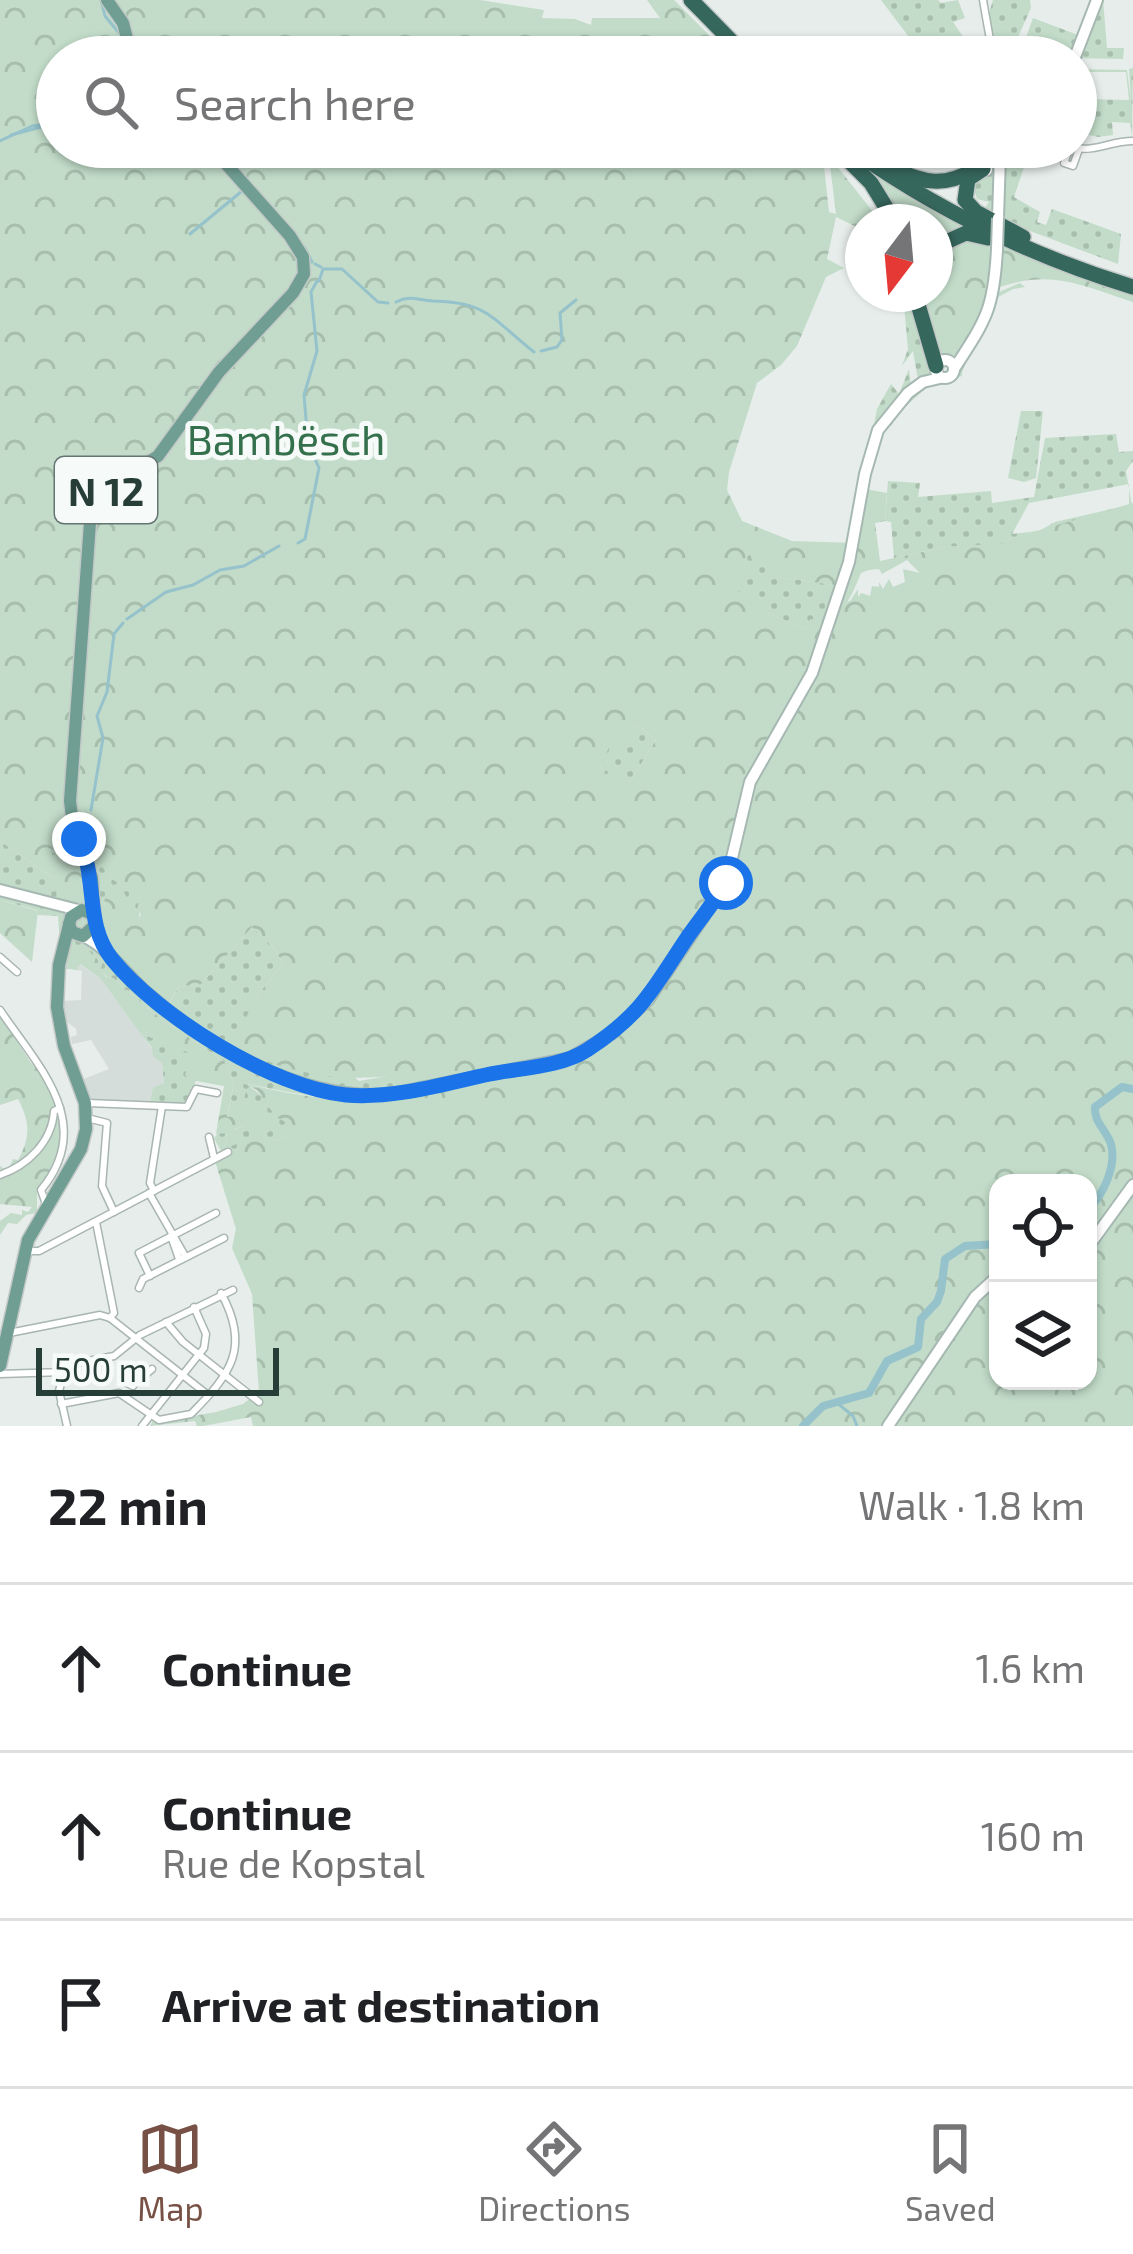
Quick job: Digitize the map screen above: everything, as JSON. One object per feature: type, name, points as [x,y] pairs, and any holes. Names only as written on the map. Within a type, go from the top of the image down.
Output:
[{"type":"highway","points":[[688,0],[723,36]]},
{"type":"highway","points":[[856,168],[884,204]]},
{"type":"highway","points":[[884,168],[944,208],[1058,262]]},
{"type":"highway","points":[[888,168],[958,210],[1133,285]]},
{"type":"highway","points":[[893,168],[934,182],[959,178],[979,168]]},
{"type":"highway","points":[[984,168],[965,184],[969,206],[1039,248]]},
{"type":"highway","points":[[953,236],[979,235],[1133,285]]},
{"type":"highway","points":[[923,312],[943,367]]},
{"type":"main road","points":[[107,0],[126,36]]},
{"type":"main road","points":[[1083,36],[1097,0]]},
{"type":"main road","name":"N 12","points":[[0,1370],[24,1251],[80,1149],[87,1118],[59,1025],[58,971],[93,888],[70,801],[92,509],[102,492],[158,456],[219,372],[293,293],[304,274],[303,257],[290,236],[230,168]]},
{"type":"main road","points":[[0,890],[38,900],[81,922],[112,959],[166,1009],[204,1034],[293,1081],[344,1095],[410,1091],[570,1058],[610,1034],[648,1000],[726,883],[750,782],[806,688],[844,579],[873,441],[898,402],[964,354],[990,309],[998,218],[989,168]]},
{"type":"main road","points":[[1097,1234],[1133,1185]]},
{"type":"main road","points":[[888,1426],[975,1298],[992,1282]]},
{"type":"street","points":[[983,0],[989,36]]},
{"type":"street","points":[[1097,149],[1133,141]]},
{"type":"street","points":[[0,957],[17,973]]},
{"type":"street","points":[[0,1010],[51,1081],[61,1108],[63,1143],[54,1173],[41,1190],[46,1204]]},
{"type":"street","points":[[85,1103],[190,1106],[196,1089],[217,1094]]},
{"type":"street","points":[[162,1106],[151,1192],[179,1259],[183,1259]]},
{"type":"street","points":[[0,1175],[26,1164],[52,1126],[54,1111],[61,1108]]},
{"type":"street","points":[[87,1118],[107,1123],[102,1186],[114,1212]]},
{"type":"street","points":[[209,1137],[214,1158]]},
{"type":"street","points":[[24,1251],[39,1251],[228,1151]]},
{"type":"street","points":[[150,1276],[139,1252],[216,1213]]},
{"type":"street","points":[[96,1221],[114,1313],[110,1318]]},
{"type":"street","points":[[140,1288],[150,1276],[224,1238]]},
{"type":"street","points":[[0,1370],[64,1372],[78,1363],[118,1354],[136,1338],[232,1290]]},
{"type":"street","points":[[61,1404],[119,1393],[159,1420],[191,1414],[235,1358],[237,1327],[221,1293]]},
{"type":"street","points":[[144,1426],[199,1355],[206,1334],[194,1307]]},
{"type":"street","points":[[7,1333],[110,1318],[208,1395]]},
{"type":"street","points":[[166,1322],[259,1402]]},
{"type":"street","points":[[126,1395],[152,1369]]},
{"type":"street","points":[[64,1372],[61,1404],[67,1426]]},
{"type":"shaded area","points":[[79,964],[100,978],[162,1063],[164,1083],[150,1103],[89,1101],[81,1080],[109,1069],[91,1040],[72,1044],[76,1029],[62,1018],[63,1001],[81,1000]]},
{"type":"green space","name":"Bambësch","points":[[0,0],[480,0],[544,10],[542,18],[575,19],[591,25],[592,18],[660,18],[647,0],[674,0],[710,36],[36,36],[36,168],[824,168],[829,212],[836,214],[830,168],[838,168],[867,204],[845,204],[845,221],[836,217],[827,259],[844,268],[826,277],[797,346],[757,383],[727,490],[742,521],[792,541],[855,543],[865,489],[887,493],[885,521],[875,523],[880,561],[946,547],[1007,543],[1133,503],[1133,1426],[253,1426],[251,1417],[203,1426],[195,1421],[150,1426],[154,1419],[160,1422],[243,1404],[259,1392],[252,1294],[232,1248],[236,1229],[214,1158],[262,1137],[274,1141],[290,1136],[286,1130],[290,1125],[244,1083],[347,1099],[409,1089],[402,1086],[398,1075],[313,1074],[272,1063],[233,1045],[256,997],[283,964],[252,927],[200,985],[179,986],[168,1005],[124,968],[102,932],[98,914],[104,907],[106,884],[122,889],[139,919],[141,896],[110,878],[69,826],[64,855],[45,846],[65,863],[86,868],[89,888],[83,897],[57,900],[55,879],[0,841]],"holes":[[[749,551],[752,560],[775,569],[778,577],[841,586],[848,595],[856,582],[854,573],[861,573],[864,565],[882,574],[907,560],[920,573],[903,569],[905,582],[893,587],[889,579],[883,589],[879,582],[879,587],[872,586],[870,596],[861,593],[858,597],[858,589],[850,601],[835,604],[828,624],[810,619],[810,631],[766,612],[764,603],[735,590]],[[637,725],[656,740],[630,782],[600,768],[610,745],[630,747],[622,739]]]},
{"type":"green space","points":[[881,0],[958,0],[965,18],[953,22],[963,36],[908,36]]},
{"type":"green space","points":[[993,0],[1030,0],[1018,36],[991,36]]},
{"type":"green space","points":[[1091,0],[1103,0],[1107,48],[1124,48],[1123,59],[1097,58],[1097,36],[1027,36],[1033,18],[1078,35]]},
{"type":"green space","points":[[1133,68],[1132,137],[1130,123],[1112,122],[1113,135],[1097,137],[1097,99],[1129,100],[1126,72],[1097,69],[1127,70],[1131,102],[1129,69]]},
{"type":"green space","points":[[863,168],[928,204],[886,204]]},
{"type":"green space","points":[[998,168],[1024,168],[1014,197],[1040,212],[1037,222],[1046,225],[1052,209],[1121,234],[1118,264],[1003,221],[985,208],[989,202],[977,199],[973,186],[976,178],[990,173],[996,178]]},
{"type":"green space","points":[[953,219],[963,225],[953,235]]},
{"type":"green space","points":[[953,239],[987,240],[986,246],[992,248],[978,326],[970,340],[948,358],[940,352],[927,312],[953,312]]},
{"type":"green space","points":[[999,245],[1133,293],[1133,302],[1052,280],[1000,287]]},
{"type":"green space","points":[[1020,283],[1025,287],[998,297],[962,376],[928,386],[871,440],[877,409],[891,384],[899,394],[909,369],[911,385],[918,380],[913,351],[902,366],[908,349],[905,312],[918,312],[933,370],[925,381],[946,380],[968,356],[997,293]]},
{"type":"green space","points":[[1021,411],[1043,411],[1036,478],[1024,482],[1008,478]]},
{"type":"green space","points":[[1116,434],[1119,452],[1133,451],[1126,471],[1128,484],[1029,503],[1012,534],[1039,531],[1009,539],[1007,544],[946,547],[894,558],[891,522],[885,521],[888,481],[920,483],[918,497],[991,491],[992,503],[1034,497],[1045,438]]},
{"type":"green space","points":[[1129,488],[1132,506],[1039,531],[1055,522],[1129,505]]},
{"type":"green space","points":[[749,551],[779,577],[842,586],[848,594],[854,573],[864,564],[869,570],[861,573],[838,614],[812,632],[766,612],[734,590]]},
{"type":"green space","points":[[637,725],[656,740],[630,782],[600,769],[605,749]]},
{"type":"green space","points":[[76,825],[110,878],[141,895],[139,920],[107,887],[100,932],[107,946],[169,1004],[179,986],[200,985],[252,927],[283,964],[256,997],[359,1081],[399,1074],[403,1086],[387,1098],[359,1101],[244,1083],[292,1123],[291,1136],[214,1158],[221,1151],[214,1138],[219,1132],[227,1133],[225,1148],[233,1131],[252,1120],[227,1118],[234,1083],[224,1061],[107,977],[100,969],[102,963],[67,963],[70,969],[62,969],[58,916],[38,915],[37,910],[0,900],[0,841],[55,879],[77,866],[65,863],[41,843],[72,860],[81,858],[76,843],[65,845],[69,826]],"holes":[[[253,1121],[269,1122],[260,1133]]]},
{"type":"green space","points":[[0,900],[38,911],[32,962],[0,933]]},
{"type":"green space","points":[[88,950],[102,964],[106,977],[224,1061],[234,1083],[227,1117],[237,1116],[238,1094],[246,1092],[254,1105],[251,1111],[269,1122],[269,1132],[260,1134],[252,1121],[234,1130],[240,1143],[225,1148],[227,1133],[216,1134],[224,1086],[196,1081],[192,1086],[185,1075],[192,1054],[140,1033],[100,978],[80,964],[70,969],[72,951]]},
{"type":"green space","points":[[0,1015],[31,1063],[44,1074],[59,1111],[61,1142],[56,1163],[37,1193],[37,1213],[17,1224],[8,1223],[0,1235],[0,1221],[32,1207],[0,1204],[0,1166],[8,1171],[13,1159],[18,1160],[27,1129],[18,1099],[0,1105]]},
{"type":"green space","points":[[140,1033],[193,1054],[195,1086],[190,1105],[150,1103],[153,1088],[164,1083],[162,1063]]},
{"type":"waterway","points":[[101,0],[105,16],[119,33]]},
{"type":"waterway","points":[[0,141],[36,126]]},
{"type":"waterway","points":[[11,135],[36,128]]},
{"type":"waterway","points":[[190,234],[242,191]]},
{"type":"waterway","points":[[305,248],[312,262]]},
{"type":"waterway","points":[[315,264],[321,267]]},
{"type":"waterway","points":[[319,281],[323,269],[342,269],[378,302],[388,303]]},
{"type":"waterway","points":[[298,543],[305,539],[319,468],[308,443],[304,395],[317,351],[311,292],[317,281]]},
{"type":"waterway","points":[[541,351],[557,347],[562,340],[560,313],[576,300]]},
{"type":"waterway","points":[[396,302],[451,302],[478,309],[534,352]]},
{"type":"waterway","points":[[127,619],[166,592],[193,585],[220,570],[244,566],[279,546]]},
{"type":"waterway","points":[[91,810],[103,738],[97,716],[107,692],[114,634],[123,623]]},
{"type":"waterway","points":[[1097,1199],[1112,1161],[1111,1144],[1095,1107],[1122,1087],[1133,1089]]},
{"type":"waterway","points":[[803,1426],[823,1406],[869,1393],[887,1361],[918,1347],[921,1319],[941,1291],[945,1259],[965,1246],[989,1245]]},
{"type":"waterway","points":[[836,1402],[857,1426]]},
{"type":"route","points":[[79,839],[92,878],[97,934],[122,969],[166,1009],[259,1065],[318,1090],[344,1095],[410,1091],[583,1054],[648,1000],[726,883]]}]
